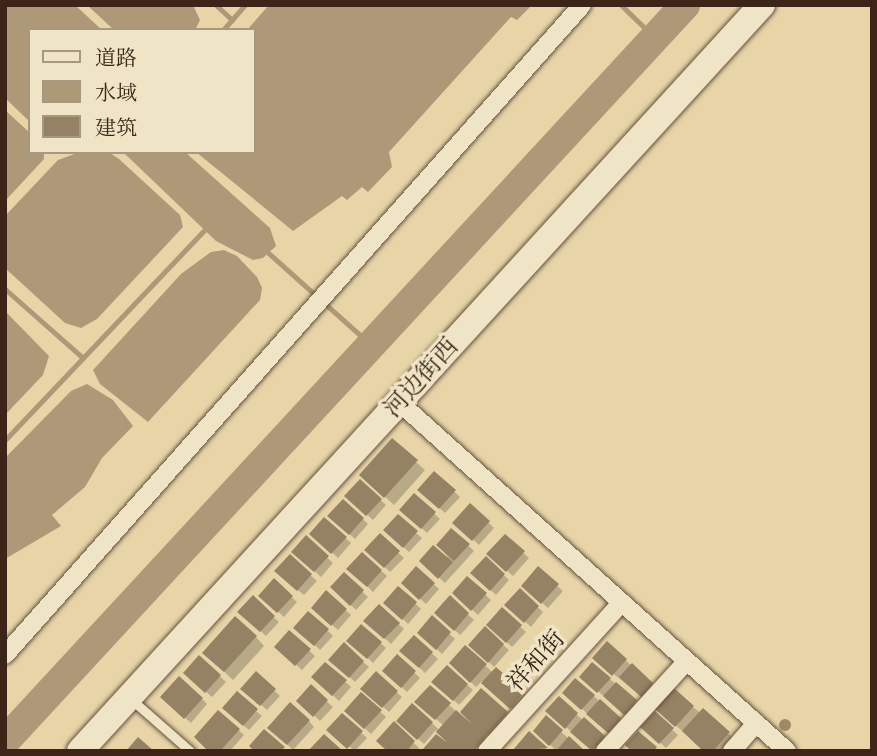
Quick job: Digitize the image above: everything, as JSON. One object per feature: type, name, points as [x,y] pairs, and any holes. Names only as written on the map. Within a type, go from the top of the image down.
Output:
[{"type":"street","points":[[5,654],[582,5]]},
{"type":"street","name":"河边街西","points":[[80,751],[762,5]]},
{"type":"street","points":[[399,402],[786,751]]},
{"type":"street","name":"祥和街","points":[[495,748],[621,603]]},
{"type":"street","points":[[605,751],[686,662]]},
{"type":"street","points":[[732,751],[756,723]]},
{"type":"lane","points":[[129,697],[190,751]]},
{"type":"water","points":[[5,5],[75,5],[100,28],[28,28],[28,120],[5,98]]},
{"type":"water","points":[[87,5],[193,5],[200,20],[196,28],[112,28]]},
{"type":"water","points":[[269,5],[532,5],[517,20],[511,17],[389,152],[392,167],[368,192],[362,187],[347,200],[342,196],[293,231],[198,154],[256,154],[256,28],[249,28]]},
{"type":"water","points":[[5,110],[28,131],[28,154],[44,154],[44,159],[5,201]]},
{"type":"water","points":[[74,154],[112,154],[180,215],[183,227],[97,319],[81,328],[65,323],[5,268],[5,216],[58,160]]},
{"type":"water","points":[[125,154],[187,154],[270,228],[276,246],[263,258],[253,260],[216,241]]},
{"type":"water","points":[[224,250],[237,256],[257,277],[262,288],[260,300],[148,422],[100,384],[93,370],[181,274],[211,252]]},
{"type":"water","points":[[5,311],[49,356],[43,375],[5,415]]},
{"type":"water","points":[[87,384],[113,400],[133,426],[102,458],[85,487],[52,515],[61,526],[5,559],[5,458],[71,391]]},
{"type":"building","points":[[392,438],[418,460],[384,498],[359,475]]},
{"type":"building","points":[[434,471],[456,490],[439,509],[417,490]]},
{"type":"building","points":[[360,479],[382,499],[366,516],[344,496]]},
{"type":"building","points":[[414,493],[436,512],[421,529],[399,510]]},
{"type":"building","points":[[343,499],[364,518],[349,535],[327,516]]},
{"type":"building","points":[[470,503],[490,521],[472,541],[452,523]]},
{"type":"building","points":[[398,514],[418,531],[403,548],[383,530]]},
{"type":"building","points":[[324,517],[347,537],[331,554],[309,534]]},
{"type":"building","points":[[451,528],[470,544],[454,561],[436,545]]},
{"type":"building","points":[[380,533],[400,551],[384,568],[364,550]]},
{"type":"building","points":[[505,534],[525,551],[506,572],[486,554]]},
{"type":"building","points":[[306,535],[329,556],[314,572],[291,552]]},
{"type":"building","points":[[433,545],[453,562],[438,579],[419,561]]},
{"type":"building","points":[[362,552],[382,570],[367,587],[346,569]]},
{"type":"building","points":[[290,554],[312,574],[297,591],[274,571]]},
{"type":"building","points":[[486,556],[505,574],[490,591],[470,573]]},
{"type":"building","points":[[416,566],[435,583],[419,600],[401,583]]},
{"type":"building","points":[[538,566],[559,584],[541,604],[521,586]]},
{"type":"building","points":[[344,572],[364,590],[350,606],[330,587]]},
{"type":"building","points":[[467,576],[487,593],[471,611],[452,593]]},
{"type":"building","points":[[274,578],[293,596],[277,613],[258,596]]},
{"type":"building","points":[[398,586],[417,602],[402,620],[383,603]]},
{"type":"building","points":[[520,588],[539,606],[524,623],[504,605]]},
{"type":"building","points":[[326,590],[347,609],[331,626],[311,608]]},
{"type":"building","points":[[253,595],[275,616],[260,632],[237,612]]},
{"type":"building","points":[[450,595],[469,613],[454,631],[434,613]]},
{"type":"building","points":[[379,604],[400,623],[384,639],[363,621]]},
{"type":"building","points":[[502,607],[522,625],[506,643],[486,625]]},
{"type":"building","points":[[308,611],[329,629],[314,646],[293,628]]},
{"type":"building","points":[[432,615],[451,632],[436,650],[417,633]]},
{"type":"building","points":[[235,616],[257,636],[224,672],[202,653]]},
{"type":"building","points":[[361,624],[382,642],[367,659],[346,641]]},
{"type":"building","points":[[485,626],[504,644],[488,663],[468,645]]},
{"type":"building","points":[[289,630],[311,649],[295,666],[274,647]]},
{"type":"building","points":[[414,635],[433,652],[419,668],[399,651]]},
{"type":"building","points":[[607,641],[627,659],[612,676],[592,658]]},
{"type":"building","points":[[344,642],[364,661],[349,678],[328,660]]},
{"type":"building","points":[[465,645],[487,664],[470,683],[449,663]]},
{"type":"building","points":[[397,654],[416,671],[401,688],[382,671]]},
{"type":"building","points":[[199,655],[221,675],[205,693],[183,673]]},
{"type":"building","points":[[325,662],[347,680],[332,696],[311,677]]},
{"type":"building","points":[[592,662],[611,678],[597,693],[579,677]]},
{"type":"building","points":[[632,663],[653,683],[641,697],[619,677]]},
{"type":"building","points":[[447,665],[468,684],[453,701],[431,682]]},
{"type":"building","points":[[496,667],[524,692],[510,709],[481,683]]},
{"type":"building","points":[[256,671],[276,689],[260,706],[240,689]]},
{"type":"building","points":[[376,671],[398,691],[382,708],[360,689]]},
{"type":"building","points":[[179,676],[203,698],[184,719],[160,697]]},
{"type":"building","points":[[575,678],[595,695],[581,710],[562,693]]},
{"type":"building","points":[[616,682],[637,700],[624,715],[603,696]]},
{"type":"building","points":[[311,684],[328,700],[313,717],[296,701]]},
{"type":"building","points":[[430,685],[451,703],[435,720],[414,702]]},
{"type":"building","points":[[481,688],[508,712],[473,751],[423,749],[436,734],[448,743],[436,732],[456,710],[473,725],[460,712]]},
{"type":"building","points":[[674,688],[694,706],[675,727],[655,709]]},
{"type":"building","points":[[237,691],[258,709],[243,726],[222,708]]},
{"type":"building","points":[[361,692],[382,710],[364,729],[344,711]]},
{"type":"building","points":[[559,696],[578,713],[565,729],[545,711]]},
{"type":"building","points":[[600,699],[621,718],[608,733],[586,714]]},
{"type":"building","points":[[290,702],[310,720],[287,745],[267,728]]},
{"type":"building","points":[[412,703],[433,722],[417,740],[396,721]]},
{"type":"building","points":[[703,708],[730,732],[713,751],[703,751],[682,731]]},
{"type":"building","points":[[218,710],[240,729],[220,751],[208,751],[194,737]]},
{"type":"building","points":[[655,711],[674,728],[659,744],[640,727]]},
{"type":"building","points":[[342,713],[363,731],[347,749],[326,730]]},
{"type":"building","points":[[546,715],[563,730],[549,746],[533,731]]},
{"type":"building","points":[[584,717],[605,736],[592,751],[570,732]]},
{"type":"building","points":[[394,721],[415,741],[407,751],[387,751],[376,741]]},
{"type":"building","points":[[264,729],[285,747],[281,751],[254,751],[249,746]]},
{"type":"building","points":[[529,731],[548,748],[514,751]]},
{"type":"building","points":[[638,731],[657,747],[654,751],[631,751],[625,745]]},
{"type":"building","points":[[324,734],[343,751],[308,751]]},
{"type":"building","points":[[569,736],[585,751],[556,751]]},
{"type":"building","points":[[138,737],[154,751],[126,751]]},
{"type":"waterway","points":[[216,5],[232,20]]},
{"type":"waterway","points":[[225,28],[245,5]]},
{"type":"waterway","points":[[621,5],[655,38]]},
{"type":"waterway","points":[[5,741],[685,5]]},
{"type":"waterway","points":[[5,440],[208,226]]},
{"type":"waterway","points":[[264,249],[371,345]]},
{"type":"waterway","points":[[5,289],[83,358]]}]
